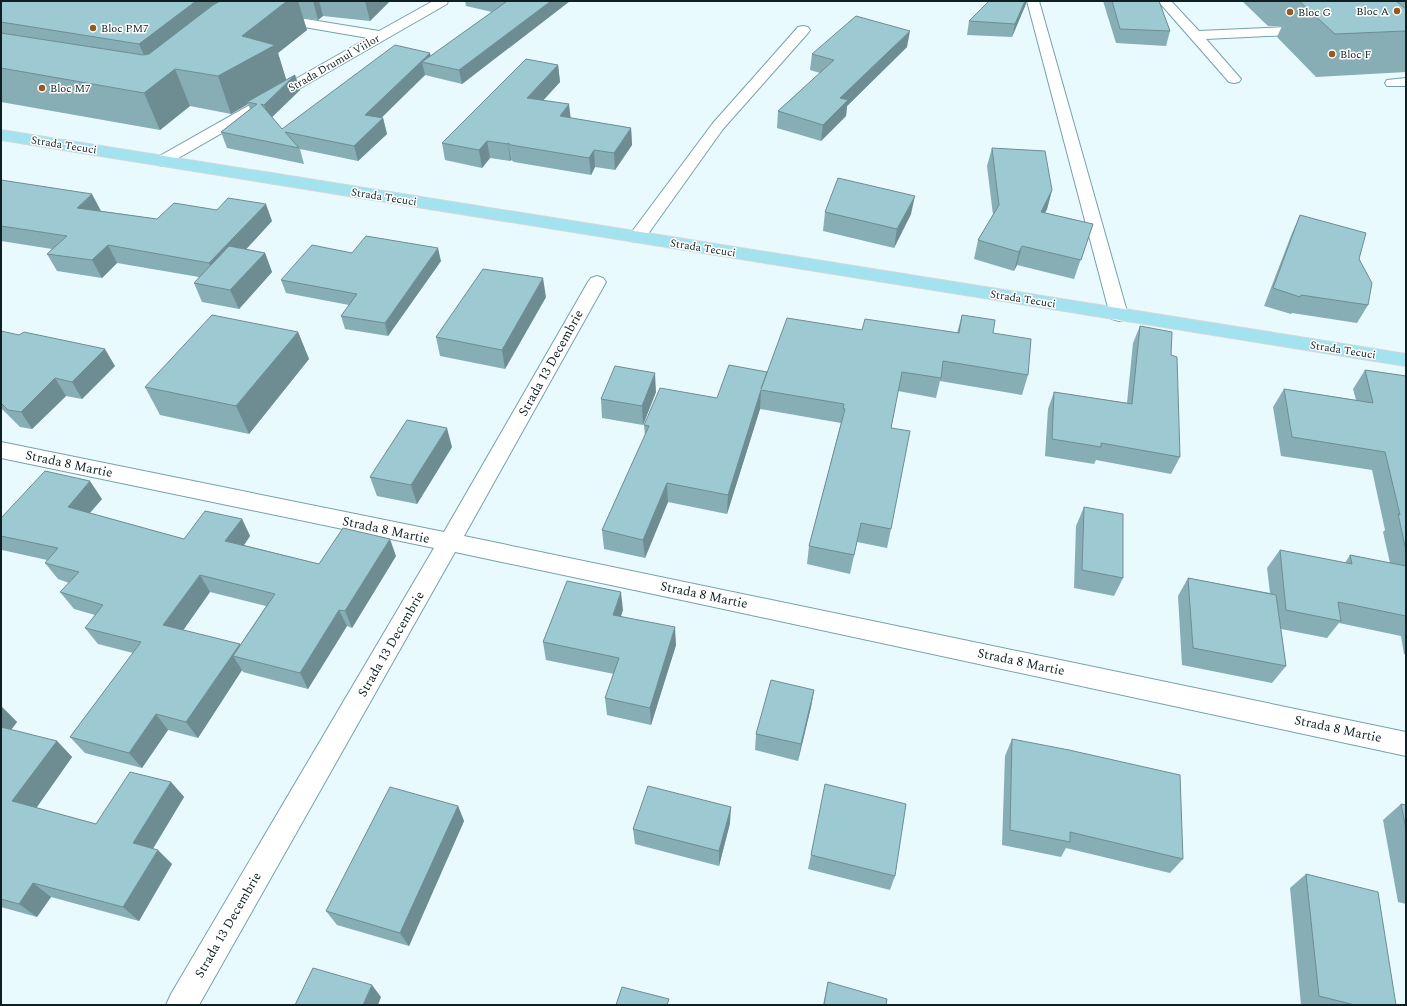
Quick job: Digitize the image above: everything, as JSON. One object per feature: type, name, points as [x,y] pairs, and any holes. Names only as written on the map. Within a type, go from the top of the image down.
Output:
[{"type":"main road","name":"Strada Tecuci","points":[[1,135],[1406,360]]},
{"type":"street","name":"Strada Drumul Viilor","points":[[162,161],[442,1]]},
{"type":"street","points":[[1033,1],[1119,315]]},
{"type":"street","points":[[1164,1],[1196,35],[1234,80]]},
{"type":"street","points":[[262,16],[382,36]]},
{"type":"street","points":[[1196,35],[1322,29]]},
{"type":"street","points":[[637,237],[718,126],[803,30]]},
{"type":"street","name":"Strada 13 Decembrie","points":[[182,1005],[449,543],[596,282]]},
{"type":"street","name":"Strada 8 Martie","points":[[1,450],[690,592],[1406,744]]},
{"type":"building","points":[[1,1],[196,1],[139,44],[1,22]]},
{"type":"building","points":[[220,1],[287,1],[242,36],[275,45],[218,76],[175,69],[144,93],[1,68],[1,33],[143,55],[149,54]]},
{"type":"building","points":[[503,1],[551,1],[459,70],[422,62],[506,2]]},
{"type":"building","points":[[989,1],[1025,1],[1015,24],[969,21]]},
{"type":"building","points":[[1112,1],[1159,1],[1170,31],[1120,29]]},
{"type":"building","points":[[1299,1],[1396,1],[1406,9],[1406,31],[1335,34]]},
{"type":"building","points":[[856,16],[910,31],[840,98],[848,100],[823,125],[778,111],[834,60],[812,54]]},
{"type":"building","points":[[395,45],[430,53],[365,115],[383,118],[354,146],[285,132],[299,148],[221,132],[257,104],[247,102],[295,75],[264,105],[261,104],[282,129]]},
{"type":"building","points":[[526,59],[558,65],[527,98],[569,104],[560,116],[631,128],[614,153],[594,150],[589,158],[511,145],[508,143],[487,141],[479,150],[442,143]]},
{"type":"building","points":[[992,148],[1045,151],[1052,190],[1041,212],[1093,224],[1081,260],[1022,246],[1019,252],[978,240],[999,205]]},
{"type":"building","points":[[838,178],[915,196],[897,229],[825,212]]},
{"type":"building","points":[[1,180],[92,194],[77,208],[157,219],[174,203],[217,210],[228,198],[266,204],[209,263],[108,245],[92,260],[47,254],[67,236],[1,226]]},
{"type":"building","points":[[1300,215],[1366,233],[1359,259],[1372,283],[1368,305],[1301,295],[1300,297],[1273,288]]},
{"type":"building","points":[[366,236],[438,248],[385,323],[341,316],[357,294],[281,280],[312,245],[352,253]]},
{"type":"building","points":[[229,246],[265,253],[230,290],[194,283]]},
{"type":"building","points":[[483,269],[543,278],[502,350],[436,337]]},
{"type":"building","points":[[212,315],[298,332],[236,406],[145,387]]},
{"type":"building","points":[[962,315],[995,320],[993,333],[1031,339],[1028,375],[943,361],[941,378],[902,372],[891,428],[910,431],[891,529],[861,523],[854,555],[809,546],[845,409],[843,408],[844,404],[761,390],[728,495],[667,483],[643,540],[602,530],[649,426],[644,425],[660,388],[717,398],[729,365],[767,372],[761,389],[787,318],[862,330],[865,319],[959,333]]},
{"type":"building","points":[[1140,326],[1172,332],[1171,355],[1177,357],[1180,457],[1101,443],[1101,447],[1052,439],[1054,392],[1132,404]]},
{"type":"building","points":[[1,331],[19,335],[24,332],[105,349],[72,382],[55,378],[21,412],[8,410],[1,403]]},
{"type":"building","points":[[615,366],[655,373],[642,406],[601,399]]},
{"type":"building","points":[[1365,370],[1406,376],[1406,551],[1398,514],[1400,515],[1385,452],[1292,437],[1284,389],[1373,403]]},
{"type":"building","points":[[407,420],[447,428],[411,485],[370,477]]},
{"type":"building","points":[[45,471],[90,481],[68,507],[184,539],[205,511],[242,519],[225,541],[319,564],[343,528],[390,539],[345,611],[339,610],[300,673],[233,656],[275,594],[200,575],[163,625],[240,644],[186,722],[156,714],[129,753],[70,737],[141,642],[85,628],[103,605],[60,592],[79,572],[45,563],[58,548],[1,536],[1,518]]},
{"type":"building","points":[[1084,507],[1123,514],[1123,578],[1082,570]]},
{"type":"building","points":[[1280,550],[1352,564],[1350,555],[1406,566],[1406,616],[1338,602],[1341,621],[1286,610]]},
{"type":"building","points":[[1188,578],[1276,595],[1286,666],[1193,648]]},
{"type":"building","points":[[567,581],[621,592],[613,615],[675,627],[650,708],[605,698],[619,658],[543,642]]},
{"type":"building","points":[[771,680],[814,690],[801,744],[756,734]]},
{"type":"building","points":[[1,727],[57,741],[12,801],[96,824],[130,772],[171,782],[133,843],[158,850],[123,907],[33,883],[19,904],[1,899]]},
{"type":"building","points":[[1012,739],[1180,775],[1183,859],[1070,832],[1070,842],[1010,830]]},
{"type":"building","points":[[825,784],[906,804],[895,876],[811,855]]},
{"type":"building","points":[[648,786],[731,807],[719,851],[633,829]]},
{"type":"building","points":[[390,787],[458,806],[400,933],[326,911]]},
{"type":"building","points":[[1401,804],[1406,805],[1406,829]]},
{"type":"building","points":[[1306,874],[1378,892],[1396,1005],[1355,1005],[1319,996]]},
{"type":"building","points":[[313,968],[372,985],[363,1005],[295,1005]]},
{"type":"building","points":[[828,982],[887,999],[886,1005],[824,1005]]},
{"type":"building","points":[[622,987],[669,999],[667,1005],[616,1005]]},
{"type":"place","name":"Bloc A","points":[[1397,11]]},
{"type":"place","name":"Bloc G","points":[[1290,12]]},
{"type":"place","name":"Bloc PM7","points":[[93,28]]},
{"type":"place","name":"Bloc F","points":[[1332,54]]},
{"type":"place","name":"Bloc M7","points":[[42,88]]}]
